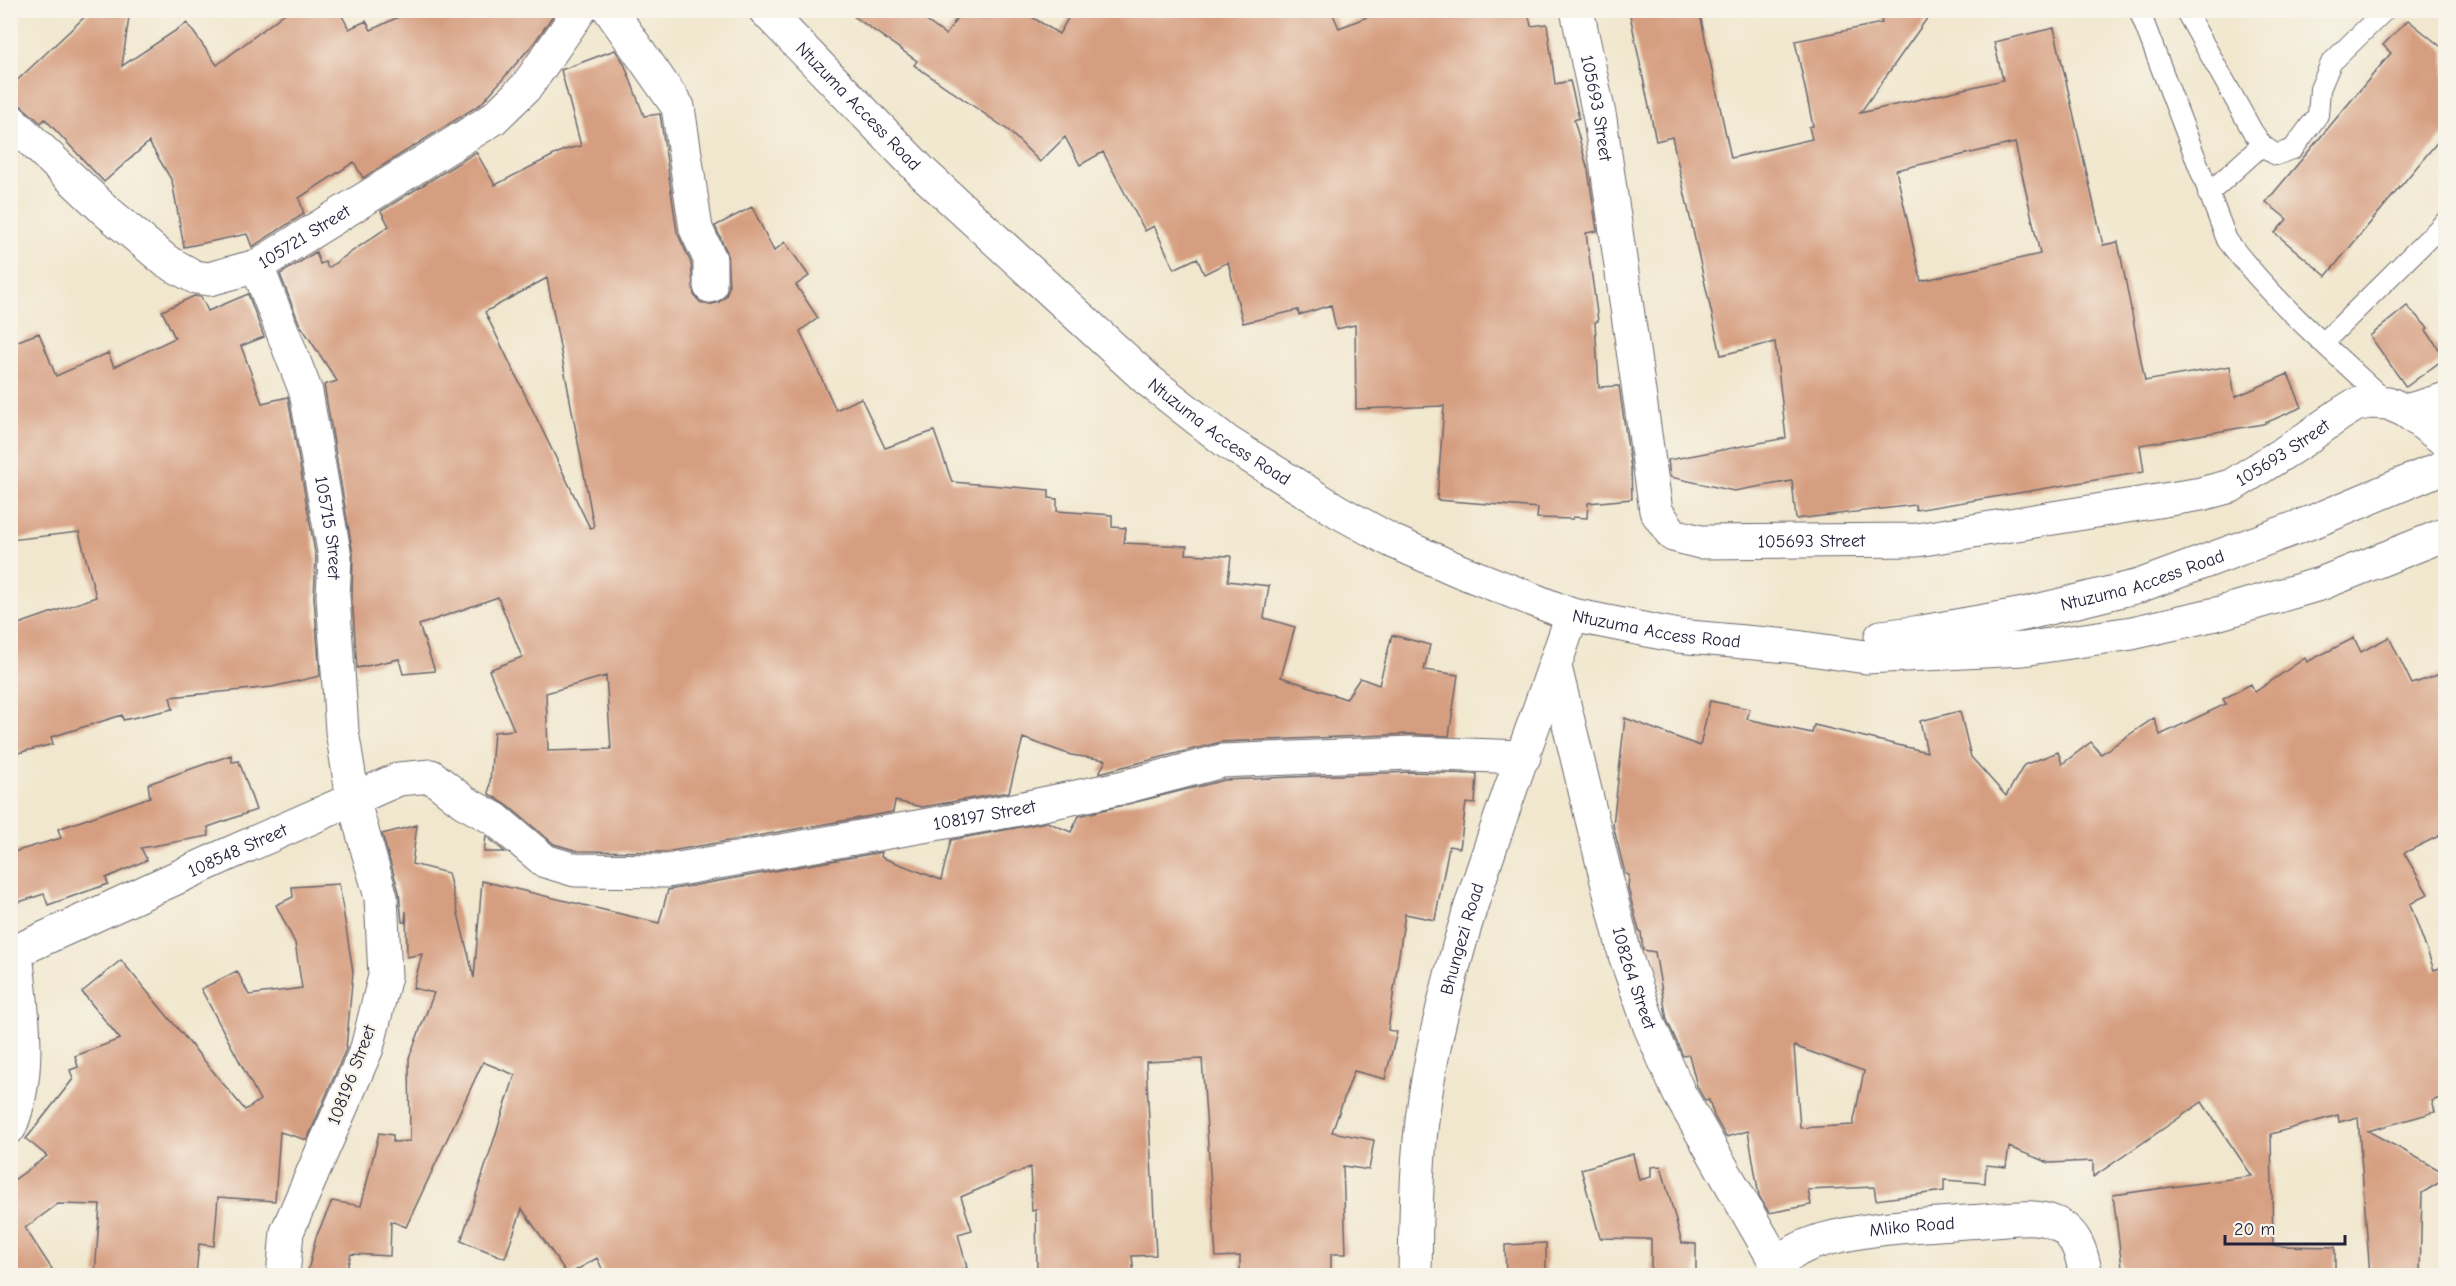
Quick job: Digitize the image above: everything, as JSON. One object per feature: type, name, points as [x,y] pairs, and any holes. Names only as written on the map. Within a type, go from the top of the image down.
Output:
[{"type":"street","name":"105721 Street","points":[[10,120],[105,210],[180,270],[195,277],[209,279],[257,266],[493,119],[527,86],[580,10]]},
{"type":"street","points":[[610,10],[678,106],[696,229],[710,259],[710,286]]},
{"type":"street","name":"Ntuzuma Access Road","points":[[765,10],[923,173],[1148,380],[1227,442],[1339,512],[1392,541],[1460,571],[1572,615],[1678,636],[1789,646],[1866,657],[2023,649],[2132,633],[2220,614],[2320,584],[2445,534]]},
{"type":"street","name":"105693 Street","points":[[1577,10],[1600,119],[1656,511],[1672,535],[1700,542],[1917,540],[2162,501],[2231,486],[2355,405],[2369,402],[2397,407],[2445,399]]},
{"type":"street","name":"105715 Street","points":[[257,266],[306,392],[335,557],[333,596],[342,731],[353,799]]},
{"type":"street","points":[[2397,407],[2445,441]]},
{"type":"street","name":"Ntuzuma Access Road","points":[[1789,646],[1922,632],[2024,614],[2139,586],[2317,520],[2445,466]]},
{"type":"street","name":"Bhungezi Road","points":[[1415,1275],[1416,1166],[1425,1098],[1441,1013],[1461,938],[1572,615]]},
{"type":"street","name":"108264 Street","points":[[1555,667],[1625,955],[1650,1027],[1679,1093],[1775,1270]]},
{"type":"street","name":"108197 Street","points":[[464,802],[495,819],[545,861],[575,870],[667,871],[1014,810],[1120,788],[1222,761],[1410,753],[1524,757]]},
{"type":"street","name":"108548 Street","points":[[13,953],[399,779],[431,776],[464,802]]},
{"type":"street","name":"108196 Street","points":[[283,1275],[287,1232],[367,1048],[385,976],[381,897],[353,799]]},
{"type":"street","points":[[10,1127],[21,1102],[25,1025],[13,953]]},
{"type":"street","name":"Mliko Road","points":[[1775,1270],[1796,1251],[1818,1241],[1878,1228],[2028,1219],[2053,1222],[2066,1229],[2077,1242],[2086,1275]]},
{"type":"lane","points":[[2139,10],[2227,240],[2245,264],[2323,343],[2397,407]]},
{"type":"lane","points":[[2185,10],[2262,145],[2276,155],[2293,149],[2318,115],[2320,89],[2331,63],[2385,10]]},
{"type":"lane","points":[[2208,194],[2262,145]]},
{"type":"lane","points":[[2323,343],[2445,221]]},
{"type":"building","points":[[92,10],[130,10],[122,66],[187,23],[217,65],[289,10],[339,10],[349,29],[366,21],[371,30],[413,10],[557,10],[534,43],[481,104],[363,178],[354,162],[299,198],[304,214],[252,247],[247,234],[184,247],[172,181],[149,142],[104,182],[45,119],[41,123],[10,96],[10,87]]},
{"type":"building","points":[[845,10],[911,10],[946,35],[962,10],[1021,10],[1059,34],[1073,10],[1331,10],[1339,28],[1385,10],[1528,11],[1531,26],[1547,24],[1555,84],[1570,81],[1579,118],[1574,120],[1588,170],[1597,231],[1586,233],[1598,321],[1595,322],[1599,387],[1619,386],[1631,469],[1632,499],[1588,503],[1587,518],[1573,517],[1573,519],[1537,518],[1538,508],[1437,500],[1444,406],[1356,409],[1355,325],[1336,329],[1331,305],[1299,315],[1298,310],[1243,323],[1228,262],[1204,274],[1197,258],[1174,269],[1154,226],[1145,231],[1103,152],[1080,165],[1065,137],[1040,162],[1008,130],[914,65],[917,61]]},
{"type":"building","points":[[1629,10],[1699,10],[1731,158],[1812,139],[1809,127],[1813,126],[1795,41],[1882,23],[1879,10],[1933,10],[1860,113],[2003,80],[1994,42],[2054,28],[2103,245],[2118,242],[2145,381],[2230,366],[2235,397],[2288,374],[2302,407],[2263,424],[2140,445],[2144,472],[1916,510],[1915,505],[1796,519],[1792,481],[1734,491],[1670,477],[1668,460],[1786,438],[1775,342],[1721,355],[1672,137],[1656,141]],"holes":[[[2015,143],[2040,254],[1921,281],[1896,170]]]},
{"type":"building","points":[[2408,20],[2445,50],[2445,133],[2326,276],[2275,233],[2287,219],[2266,202],[2391,53],[2383,45]]},
{"type":"building","points":[[615,50],[624,63],[644,116],[660,114],[677,232],[691,263],[694,295],[700,302],[709,305],[719,302],[726,296],[729,287],[727,252],[715,226],[752,207],[774,251],[785,242],[809,276],[796,285],[818,318],[800,331],[836,410],[861,398],[885,448],[934,431],[952,482],[1049,490],[1049,498],[1057,499],[1057,511],[1112,515],[1112,527],[1126,528],[1124,543],[1187,546],[1186,554],[1231,556],[1228,581],[1269,586],[1264,618],[1295,627],[1281,677],[1346,699],[1360,678],[1379,685],[1392,635],[1430,645],[1424,670],[1458,675],[1449,736],[1409,734],[1221,742],[1099,773],[1106,760],[1071,755],[1023,738],[1009,792],[922,807],[895,801],[893,812],[665,852],[578,851],[554,844],[507,805],[489,794],[494,732],[514,730],[489,670],[522,657],[498,597],[419,625],[435,671],[403,674],[399,659],[357,668],[352,596],[353,554],[324,385],[337,381],[299,323],[280,274],[316,252],[320,264],[325,262],[328,268],[389,226],[381,211],[476,152],[495,185],[564,150],[581,146],[561,70]],"holes":[[[547,278],[594,527],[590,528],[485,312]],[[606,676],[611,749],[548,751],[546,693]]]},
{"type":"building","points":[[248,294],[264,337],[241,346],[262,403],[288,397],[316,558],[314,597],[320,676],[272,687],[170,697],[173,709],[123,720],[122,715],[51,737],[53,744],[10,755],[10,627],[96,597],[79,532],[10,540],[10,344],[39,333],[56,376],[108,353],[114,367],[175,338],[162,311],[194,296],[201,297],[208,311]]},
{"type":"building","points":[[2407,306],[2428,328],[2426,330],[2445,358],[2406,387],[2370,336]]},
{"type":"building","points":[[2389,637],[2412,684],[2445,672],[2445,833],[2404,853],[2428,894],[2410,904],[2434,970],[2445,966],[2445,1096],[2432,1101],[2435,1112],[2368,1131],[2445,1173],[2445,1179],[2422,1193],[2420,1275],[2370,1275],[2358,1117],[2339,1122],[2338,1115],[2271,1134],[2273,1246],[2335,1247],[2335,1275],[2123,1275],[2113,1195],[2252,1176],[2202,1102],[2093,1177],[2093,1161],[2049,1163],[2009,1147],[2006,1167],[1986,1165],[1985,1183],[1944,1180],[1944,1191],[1876,1200],[1874,1187],[1808,1190],[1811,1205],[1769,1213],[1759,1196],[1748,1131],[1726,1137],[1714,1116],[1709,1100],[1705,1101],[1697,1086],[1689,1055],[1683,1056],[1667,1020],[1655,952],[1643,950],[1641,932],[1628,888],[1629,875],[1625,874],[1613,825],[1625,718],[1700,746],[1710,701],[1750,709],[1747,719],[1812,733],[1814,725],[1927,752],[1920,721],[1960,711],[1971,757],[2006,796],[2024,765],[2058,752],[2062,764],[2091,742],[2101,754],[2154,718],[2160,735],[2226,704],[2223,699],[2251,684],[2255,692],[2305,658],[2307,662],[2354,638],[2361,652]],"holes":[[[1794,1046],[1864,1071],[1853,1125],[1800,1128]]]},
{"type":"building","points":[[231,755],[232,762],[239,761],[256,810],[208,827],[209,836],[141,848],[147,860],[106,878],[108,884],[48,905],[44,894],[10,905],[10,853],[61,838],[58,829],[150,797],[148,784]]},
{"type":"building","points":[[1410,772],[1477,774],[1475,804],[1466,803],[1460,848],[1449,846],[1435,920],[1405,914],[1388,1030],[1397,1032],[1385,1079],[1354,1071],[1332,1132],[1374,1140],[1369,1170],[1343,1166],[1346,1254],[1331,1254],[1331,1275],[1240,1275],[1240,1256],[1216,1257],[1202,1059],[1146,1062],[1156,1255],[1132,1256],[1134,1275],[1037,1272],[1036,1210],[1032,1211],[1030,1167],[961,1197],[972,1230],[958,1234],[967,1268],[941,1275],[605,1275],[597,1258],[568,1275],[522,1209],[505,1258],[461,1241],[515,1075],[483,1062],[406,1227],[391,1221],[390,1256],[351,1254],[345,1275],[307,1275],[316,1237],[332,1201],[361,1206],[379,1133],[393,1135],[393,1142],[410,1141],[409,1058],[434,993],[413,988],[422,954],[407,957],[406,911],[405,922],[402,922],[399,892],[382,834],[417,825],[412,864],[448,873],[474,978],[482,881],[659,923],[668,890],[882,852],[881,857],[941,880],[951,840],[1047,822],[1071,832],[1079,816],[1225,780]]},
{"type":"building","points":[[486,836],[505,852],[484,852]]},
{"type":"building","points":[[339,884],[353,972],[346,1049],[307,1140],[280,1132],[275,1201],[218,1197],[214,1246],[199,1244],[196,1275],[95,1275],[100,1205],[58,1204],[25,1228],[56,1275],[10,1275],[10,1183],[47,1156],[26,1139],[73,1079],[70,1070],[78,1067],[75,1056],[120,1039],[82,992],[121,960],[245,1110],[260,1100],[201,989],[237,971],[249,995],[302,988],[295,943],[276,905],[293,897],[292,887]]},
{"type":"building","points":[[1633,1154],[1639,1180],[1651,1177],[1651,1167],[1661,1166],[1682,1243],[1696,1244],[1696,1275],[1651,1275],[1651,1239],[1600,1238],[1581,1169]]},
{"type":"building","points":[[1546,1243],[1546,1275],[1506,1275],[1505,1245]]}]
